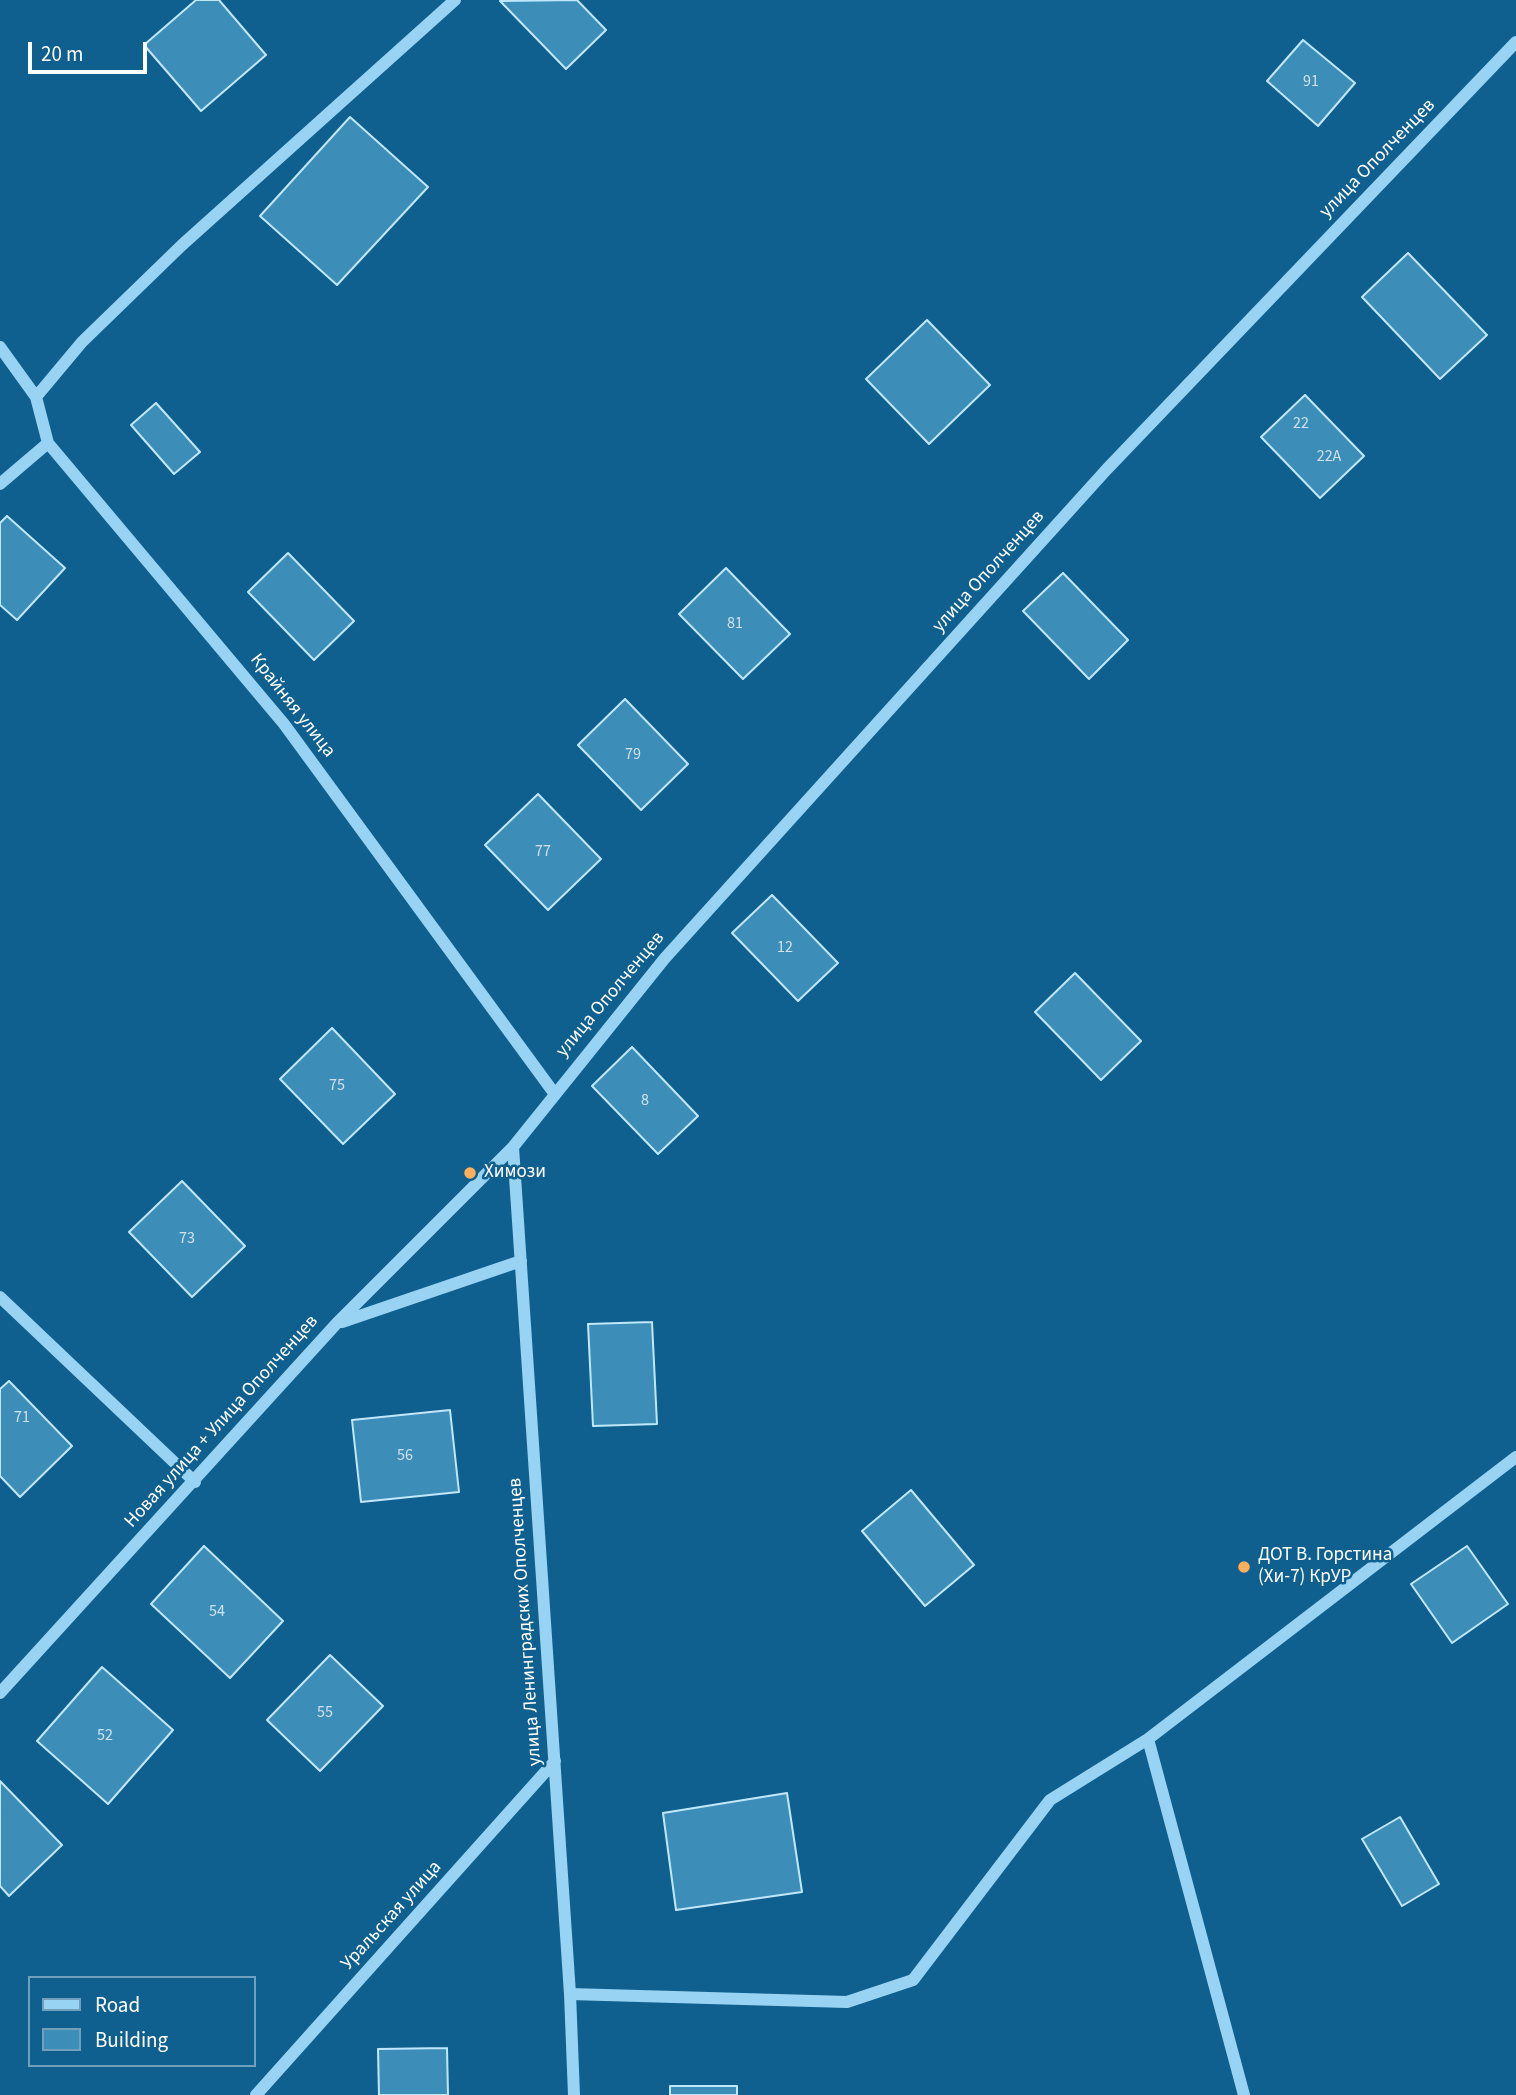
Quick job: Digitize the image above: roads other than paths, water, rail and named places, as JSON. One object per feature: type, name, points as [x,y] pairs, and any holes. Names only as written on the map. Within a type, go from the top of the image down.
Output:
[{"type":"street","points":[[36,397],[82,342],[182,245],[455,0]]},
{"type":"street","name":"улица Ополченцев","points":[[513,1147],[665,958],[1107,469],[1516,42]]},
{"type":"street","name":"Крайняя улица","points":[[0,347],[36,397],[48,443],[284,724],[554,1093]]},
{"type":"street","points":[[0,484],[48,443]]},
{"type":"street","name":"Новая улица + Улица Ополченцев","points":[[0,1693],[337,1324],[513,1147]]},
{"type":"street","name":"улица Ленинградских Ополченцев","points":[[513,1147],[570,1994],[574,2095]]},
{"type":"street","points":[[337,1324],[521,1262]]},
{"type":"street","points":[[0,1297],[195,1482]]},
{"type":"street","points":[[570,1994],[847,2002],[913,1980],[1050,1800],[1148,1739],[1516,1457]]},
{"type":"street","points":[[1148,1739],[1244,2095]]},
{"type":"street","name":"Уральская улица","points":[[257,2095],[555,1761]]},
{"type":"place","name":"Химози","points":[[470,1173]]},
{"type":"place","name":"ДОТ В. Горстина (Хи-7) КрУР","points":[[1244,1567]]}]
